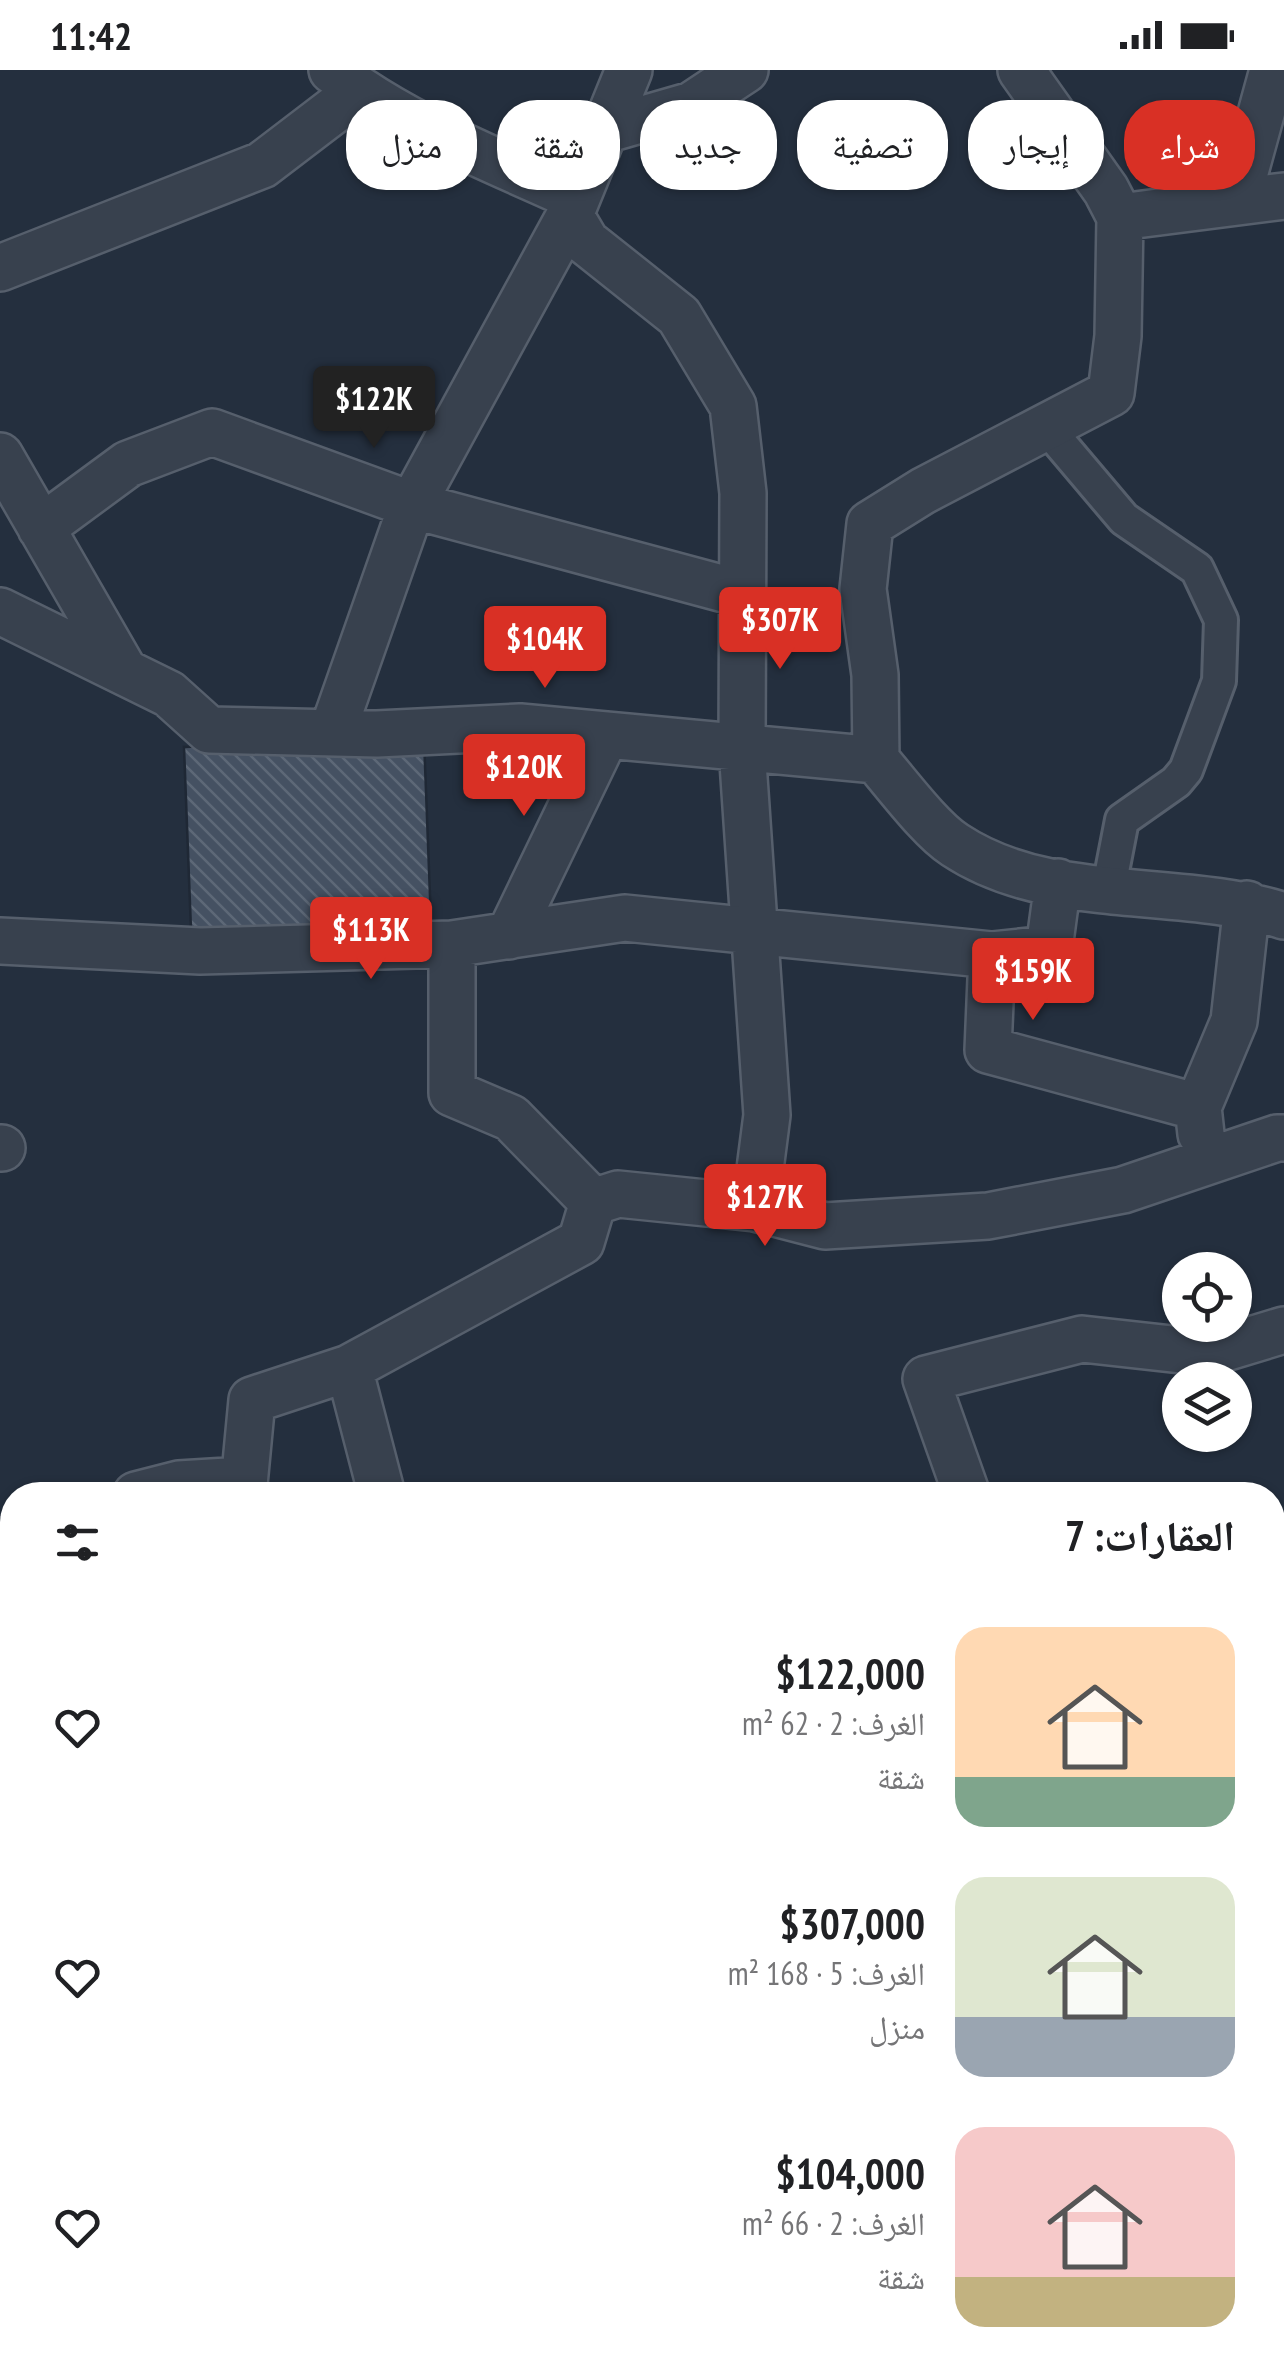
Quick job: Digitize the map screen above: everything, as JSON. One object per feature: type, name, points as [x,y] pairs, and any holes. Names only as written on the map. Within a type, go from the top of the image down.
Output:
[{"type":"street","points":[[617,100],[629,70]]},
{"type":"street","points":[[620,126],[692,105],[746,70]]},
{"type":"street","points":[[1021,70],[1106,190],[1120,217],[1118,336],[1110,393],[924,491],[870,524],[863,589],[875,675],[876,760],[952,844],[994,866],[1108,892],[1265,910],[1234,1021],[1198,1107],[1204,1162]]},
{"type":"street","points":[[1237,201],[1274,70]]},
{"type":"street","points":[[0,268],[262,165],[345,80],[574,206],[586,242],[679,316],[733,406],[743,493],[742,748],[768,1115],[755,1208]]},
{"type":"street","points":[[332,733],[412,505],[581,190]]},
{"type":"street","points":[[1120,217],[1284,196]]},
{"type":"street","points":[[1047,428],[1124,519],[1197,569],[1222,620],[1219,681],[1186,770],[1176,782],[1122,820],[1108,892]]},
{"type":"street","points":[[41,528],[128,464],[212,432],[412,505],[743,594]]},
{"type":"street","points":[[0,456],[124,671]]},
{"type":"street","points":[[0,611],[169,694],[209,730],[377,734],[520,727],[876,760]]},
{"type":"street","points":[[510,936],[606,735]]},
{"type":"street","points":[[3,932],[200,951],[452,944],[625,918],[753,934],[992,955],[1049,949],[1058,882]]},
{"type":"street","points":[[452,944],[452,1092],[511,1118],[593,1202]]},
{"type":"street","points":[[992,955],[988,1050],[1198,1107]]},
{"type":"street","points":[[593,1202],[618,1194],[755,1208],[825,1226],[988,1216],[1123,1190],[1284,1138]]},
{"type":"street","points":[[244,1482],[252,1400],[350,1368],[581,1242],[593,1202]]},
{"type":"street","points":[[962,1482],[926,1379],[1082,1338],[1208,1353],[1284,1330]]},
{"type":"street","points":[[350,1368],[379,1482]]},
{"type":"building","points":[[424,739],[431,922],[191,930],[184,747]]}]
